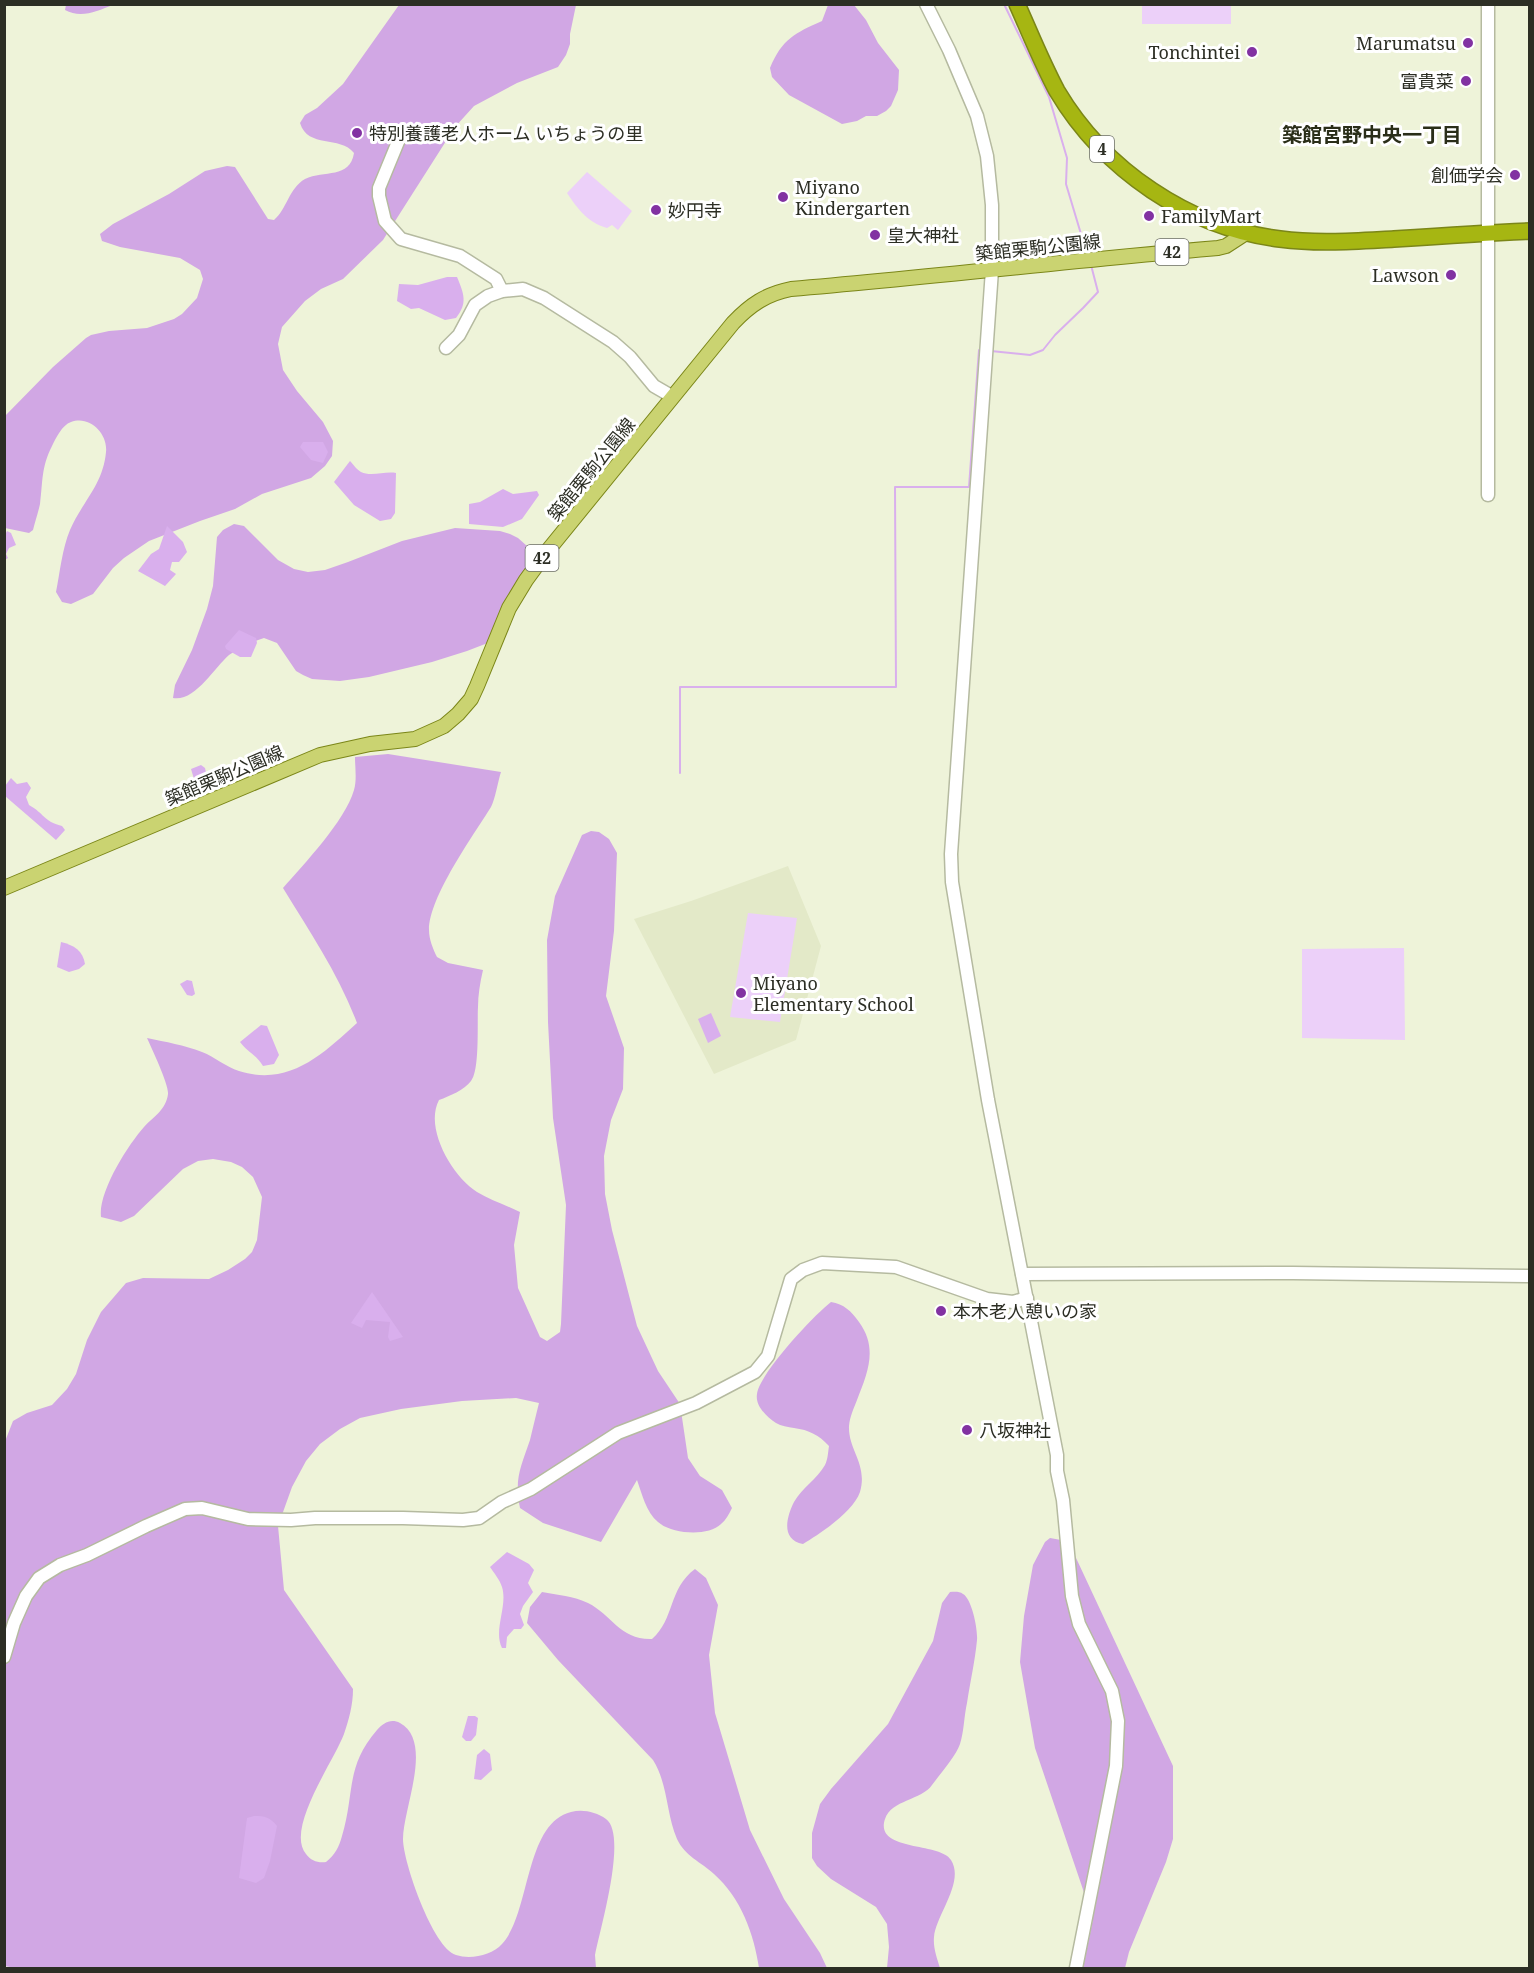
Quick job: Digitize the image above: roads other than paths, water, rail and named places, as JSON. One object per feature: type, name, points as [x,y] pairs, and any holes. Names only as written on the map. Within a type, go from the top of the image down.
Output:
[{"type":"highway","name":"4","points":[[1017,4],[1058,91],[1087,132],[1110,157],[1141,183],[1163,198],[1211,221],[1246,233],[1317,242],[1530,231]]},
{"type":"main road","name":"築館栗駒公園線","points":[[4,888],[320,755],[370,744],[416,739],[444,726],[471,699],[509,608],[544,554],[732,323],[759,300],[791,289],[918,279],[1089,259],[1218,248],[1226,246],[1246,233]]},
{"type":"street","points":[[926,4],[978,116],[987,156],[991,196],[992,270],[951,854],[952,882],[1015,1242],[1057,1455],[1072,1596],[1079,1624],[1112,1691],[1118,1721],[1116,1766],[1076,1968]]},
{"type":"street","points":[[1488,4],[1488,495]]},
{"type":"street","points":[[400,137],[379,188],[386,221],[401,239],[460,256],[477,266],[496,279],[502,291]]},
{"type":"street","points":[[446,348],[459,335],[475,305],[488,296],[502,291],[523,289],[544,298],[613,342],[630,357],[654,386],[673,397]]},
{"type":"street","points":[[4,1657],[26,1596],[39,1578],[60,1564],[87,1555],[185,1509],[202,1508],[248,1519],[479,1518],[502,1502],[531,1489],[618,1433],[696,1402],[754,1372],[768,1356],[791,1279],[803,1269],[822,1263],[896,1267],[987,1299],[1013,1302],[1027,1298]]},
{"type":"street","points":[[1022,1274],[1530,1276]]},
{"type":"waterway","points":[[1004,4],[1049,97],[1067,158],[1066,184],[1087,254]]},
{"type":"waterway","points":[[991,351],[1030,355],[1043,350],[1098,292],[1091,265]]},
{"type":"waterway","points":[[680,773],[680,687],[896,687],[895,487],[969,487],[979,350],[982,350]]},
{"type":"place","name":"Marumatsu","points":[[1468,43]]},
{"type":"place","name":"Tonchintei","points":[[1252,52]]},
{"type":"place","name":"富貴菜","points":[[1466,81]]},
{"type":"place","name":"特別養護老人ホーム いちょうの里","points":[[357,133]]},
{"type":"place","name":"創価学会","points":[[1515,175]]},
{"type":"place","name":"Miyano Kindergarten","points":[[783,197]]},
{"type":"place","name":"妙円寺","points":[[656,210]]},
{"type":"place","name":"FamilyMart","points":[[1149,216]]},
{"type":"place","name":"皇大神社","points":[[875,235]]},
{"type":"place","name":"Lawson","points":[[1451,275]]},
{"type":"place","name":"Miyano Elementary School","points":[[741,993]]},
{"type":"place","name":"本木老人憩いの家","points":[[941,1311]]},
{"type":"place","name":"八坂神社","points":[[967,1430]]},
{"type":"district","name":"築館宮野中央一丁目","points":[[1372,134]]}]
